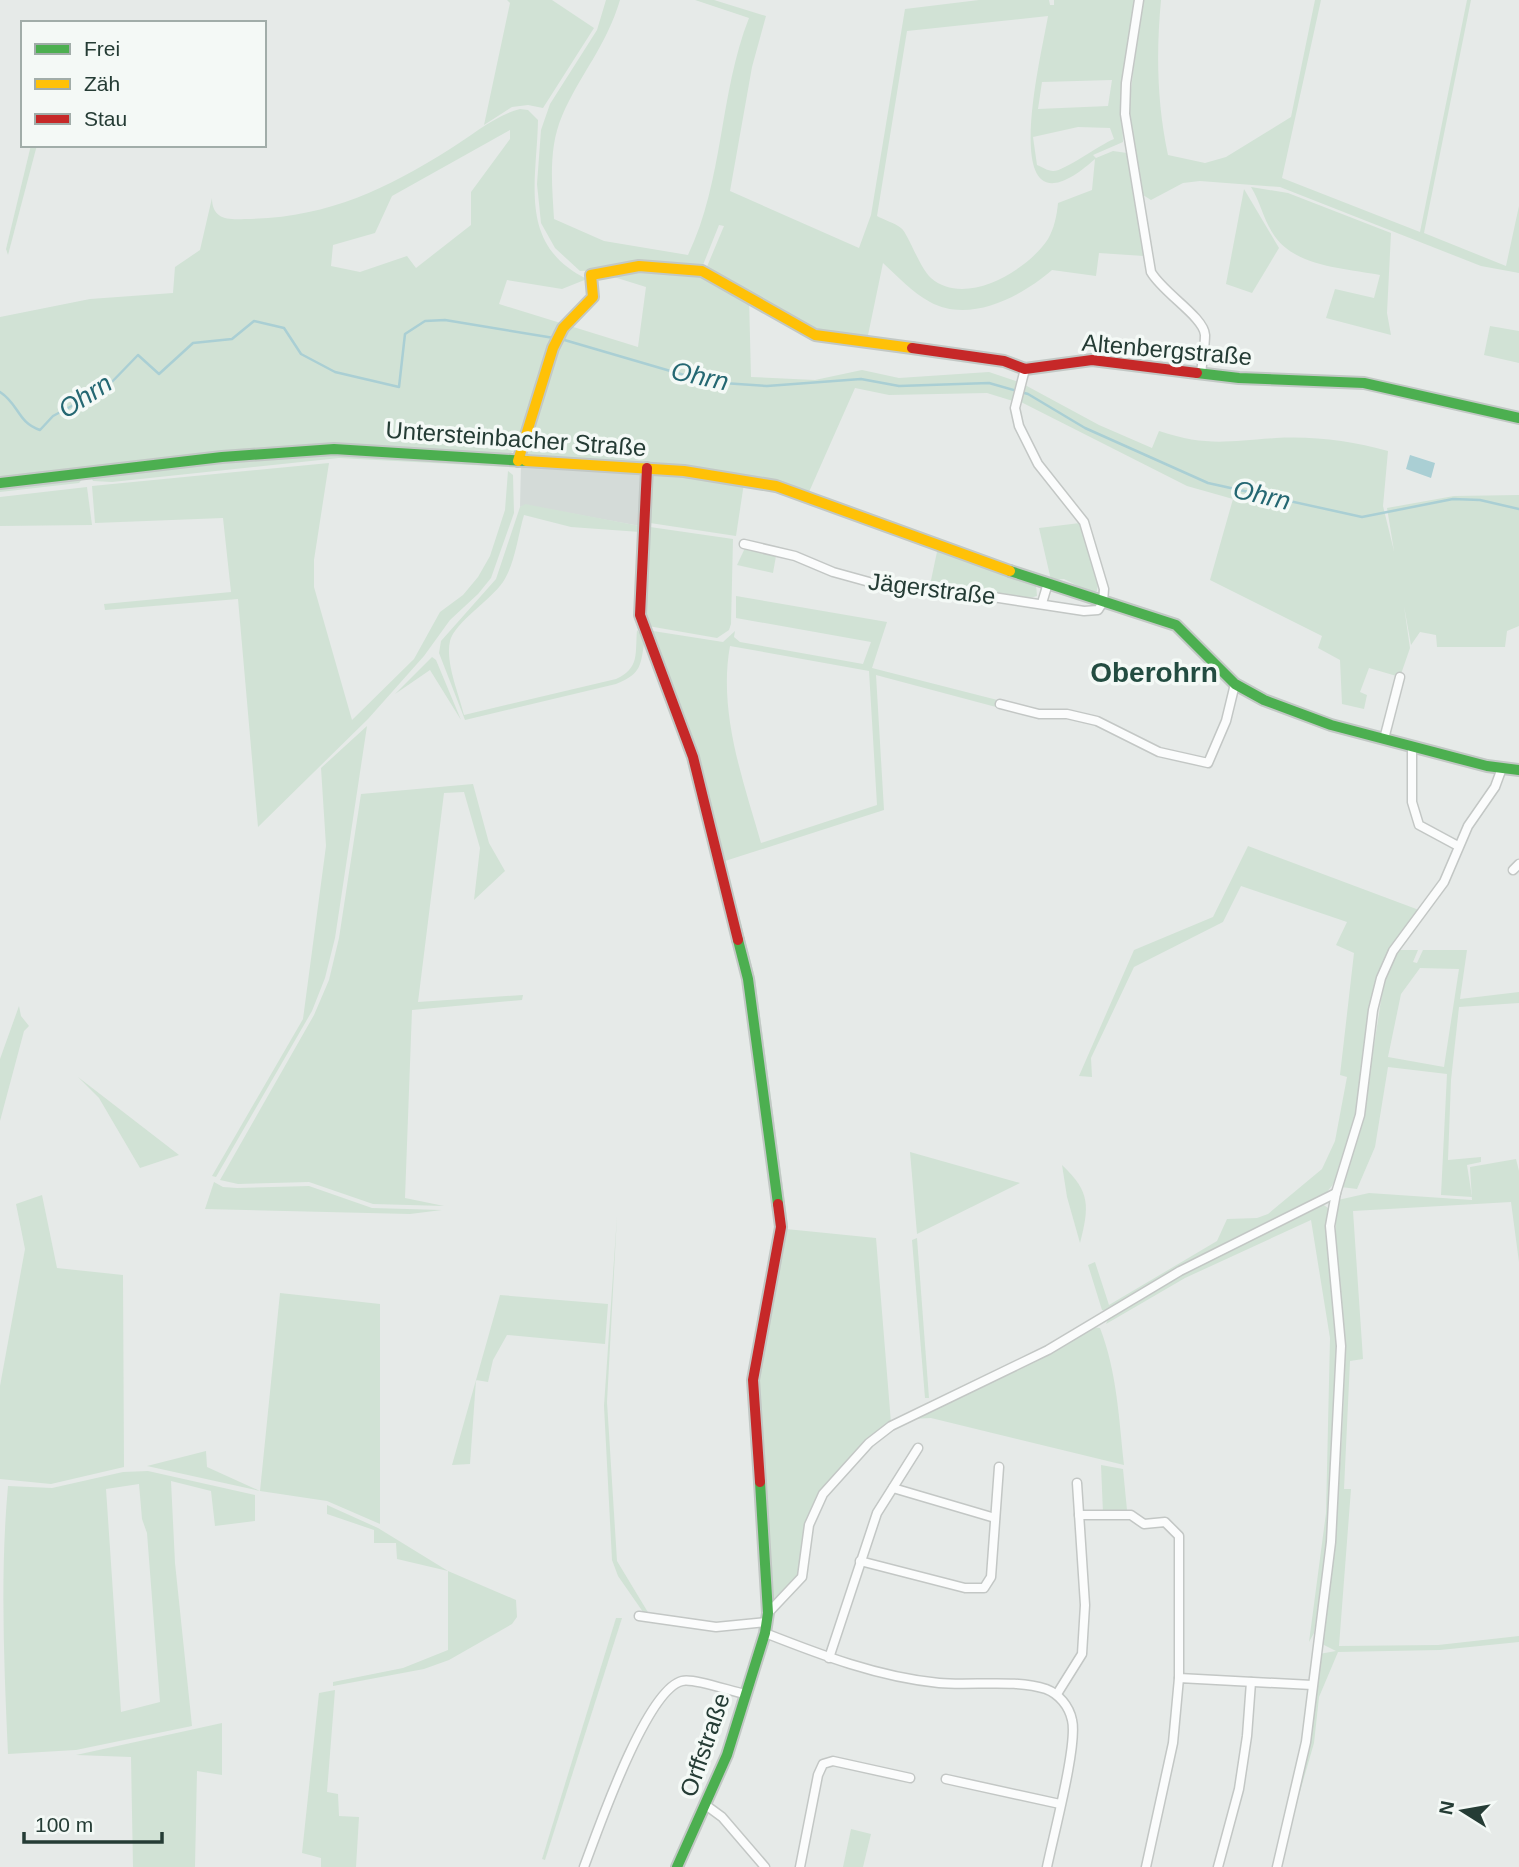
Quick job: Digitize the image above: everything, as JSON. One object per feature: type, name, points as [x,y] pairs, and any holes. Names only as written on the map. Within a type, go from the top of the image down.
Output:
[{"type":"street","points":[[1139,0],[1126,83],[1127,138],[1151,272],[1159,287],[1203,325],[1205,335],[1201,374]]},
{"type":"street","points":[[518,460],[553,348],[563,328],[593,297],[591,275],[616,268],[639,266],[702,271],[815,335],[1004,360],[1025,369],[1016,408],[1026,445],[1084,522],[1098,563],[1103,602]]},
{"type":"street","name":"Altenbergstraße","points":[[1025,369],[1092,360],[1201,374],[1364,383],[1519,418]]},
{"type":"street","name":"Untersteinbacher Straße","points":[[0,483],[222,457],[334,449],[724,475],[776,486],[1015,573],[1176,625],[1235,684],[1264,699],[1326,723],[1412,747],[1519,770]]},
{"type":"street","points":[[647,468],[640,615],[693,757],[748,979],[781,1227],[753,1389],[766,1623]]},
{"type":"street","name":"Jägerstraße","points":[[744,544],[795,556],[833,572],[891,588],[960,592],[1093,612],[1103,602]]},
{"type":"street","points":[[1042,603],[1048,583]]},
{"type":"street","points":[[1384,739],[1400,677]]},
{"type":"street","points":[[1000,704],[1039,714],[1067,714],[1097,721],[1159,752],[1208,763],[1226,721],[1235,684]]},
{"type":"street","points":[[1412,747],[1412,802],[1419,825],[1458,846]]},
{"type":"street","points":[[1277,1867],[1306,1742],[1335,1491],[1341,1346],[1330,1226],[1336,1193],[1360,1115],[1381,978],[1393,951],[1444,882],[1458,846],[1495,787],[1502,768]]},
{"type":"street","points":[[766,1623],[802,1577],[810,1525],[823,1493],[869,1443],[891,1426],[1048,1350],[1180,1271],[1336,1193]]},
{"type":"street","points":[[829,1658],[877,1513],[918,1448]]},
{"type":"street","points":[[860,1561],[979,1590],[991,1577],[999,1466]]},
{"type":"street","points":[[1057,1695],[1082,1654],[1085,1603],[1077,1483]]},
{"type":"street","points":[[893,1488],[995,1518]]},
{"type":"street","points":[[1079,1516],[1131,1515],[1144,1524],[1165,1522],[1179,1536],[1180,1678],[1173,1744],[1146,1867]]},
{"type":"street","points":[[639,1616],[716,1627],[766,1623],[829,1658],[906,1678],[939,1683],[1038,1687],[1057,1695],[1069,1712],[1073,1736],[1047,1867]]},
{"type":"street","name":"Orffstraße","points":[[677,1867],[707,1806],[727,1755],[766,1623]]},
{"type":"street","points":[[1180,1678],[1251,1682],[1259,1680],[1312,1685]]},
{"type":"street","points":[[584,1867],[620,1776],[658,1699],[670,1686],[684,1680],[745,1694]]},
{"type":"street","points":[[1218,1867],[1239,1788],[1251,1682]]},
{"type":"street","points":[[800,1867],[823,1764],[833,1762],[910,1778]]},
{"type":"street","points":[[946,1779],[1060,1804]]},
{"type":"street","points":[[707,1806],[729,1825],[765,1867]]},
{"type":"shaded area","points":[[521,464],[641,471],[640,526],[525,505],[520,507]]},
{"type":"green space","points":[[507,0],[552,0],[594,28],[543,108],[528,105],[512,107],[484,125],[510,3]]},
{"type":"green space","points":[[606,0],[620,0],[608,32],[569,101],[558,128],[552,167],[554,219],[604,241],[688,255],[708,197],[732,77],[749,18],[695,0],[714,0],[766,16],[752,67],[730,191],[859,248],[871,215],[905,9],[979,0],[1049,0],[1050,5],[1054,5],[1054,0],[1137,0],[1122,113],[1123,142],[1093,155],[1096,158],[1113,151],[1127,153],[1144,256],[1099,253],[1096,276],[1052,270],[1011,297],[995,304],[962,310],[945,308],[930,302],[911,289],[883,263],[867,340],[815,333],[706,269],[724,226],[719,225],[703,265],[698,267],[580,271],[555,248],[541,223],[537,184],[541,130],[550,104],[597,30]],"holes":[[[1048,16],[1033,104],[1033,165],[1044,181],[1063,181],[1095,159],[1092,190],[1058,203],[1052,231],[1039,251],[1011,273],[978,287],[961,289],[945,286],[931,278],[904,231],[877,216],[907,31]],[[1112,80],[1108,106],[1038,109],[1042,82]],[[1078,127],[1110,128],[1114,139],[1053,171],[1037,165],[1033,137]]]},
{"type":"green space","points":[[1142,0],[1161,0],[1158,78],[1168,155],[1205,163],[1226,157],[1291,117],[1315,0],[1321,0],[1282,178],[1420,232],[1467,0],[1471,0],[1424,233],[1506,266],[1519,206],[1519,273],[1481,266],[1280,187],[1200,181],[1183,183],[1151,200],[1143,195],[1128,114]]},
{"type":"green space","points":[[528,110],[538,120],[535,189],[540,230],[550,249],[565,265],[587,279],[562,289],[507,280],[499,304],[638,347],[646,287],[601,273],[617,270],[690,271],[749,298],[751,377],[815,380],[862,370],[899,378],[989,372],[1019,382],[1013,401],[987,393],[889,395],[855,388],[809,492],[733,473],[691,467],[528,456],[517,448],[510,454],[392,448],[0,479],[0,317],[90,299],[173,293],[175,267],[200,250],[212,198],[218,214],[232,219],[302,214],[328,207],[401,178],[511,112]],"holes":[[[510,130],[510,139],[471,192],[471,225],[416,268],[407,256],[360,272],[331,266],[333,245],[375,233],[392,196]]]},
{"type":"green space","points":[[31,147],[36,147],[8,255],[6,249]]},
{"type":"green space","points":[[1251,187],[1288,193],[1391,233],[1387,313],[1391,335],[1326,318],[1335,289],[1374,298],[1380,275],[1335,268],[1292,252],[1281,244],[1272,232]]},
{"type":"green space","points":[[1244,189],[1279,248],[1252,293],[1226,284]]},
{"type":"green space","points":[[1490,326],[1519,331],[1519,363],[1484,355]]},
{"type":"green space","points":[[1025,385],[1099,425],[1152,448],[1159,431],[1204,441],[1319,439],[1388,451],[1383,506],[1394,551],[1387,508],[1454,496],[1519,495],[1519,626],[1507,631],[1505,647],[1437,647],[1436,635],[1420,632],[1411,645],[1404,606],[1410,648],[1400,677],[1369,668],[1360,692],[1367,695],[1364,709],[1342,704],[1340,660],[1318,648],[1322,636],[1210,580],[1233,499],[1187,486],[1021,402]]},
{"type":"green space","points":[[330,453],[509,463],[509,467],[339,458],[112,482],[93,481],[91,477]]},
{"type":"green space","points":[[329,463],[314,560],[314,587],[352,720],[414,659],[440,612],[463,595],[478,577],[490,556],[505,510],[508,471],[513,475],[514,513],[491,578],[478,594],[450,620],[424,656],[368,719],[258,827],[238,599],[105,610],[104,604],[231,592],[223,518],[95,523],[92,486]]},
{"type":"green space","points":[[655,473],[744,483],[736,536],[650,523],[647,520],[651,475]]},
{"type":"green space","points":[[83,478],[79,483],[0,492],[0,487]]},
{"type":"green space","points":[[87,487],[92,525],[0,526],[0,497]]},
{"type":"green space","points":[[525,504],[640,526],[640,532],[571,527],[524,515],[513,558],[503,582],[459,626],[450,641],[449,658],[464,715],[616,679],[633,665],[637,630],[645,639],[641,662],[636,672],[616,684],[465,720],[439,653],[441,641],[496,579],[520,507]]},
{"type":"green space","points":[[1080,523],[1098,583],[1097,591],[1092,593],[1064,579],[1051,580],[1039,528]]},
{"type":"green space","points":[[650,527],[733,539],[729,630],[717,638],[648,626],[642,614],[646,535]]},
{"type":"green space","points":[[938,547],[1036,584],[1037,596],[1030,598],[930,585]]},
{"type":"green space","points":[[745,548],[776,556],[773,573],[737,565]]},
{"type":"green space","points":[[736,596],[887,622],[872,668],[1013,704],[1011,711],[876,675],[884,810],[725,861],[649,636],[653,631],[723,642],[735,631],[734,637],[740,642],[863,664],[871,642],[736,618]],"holes":[[[730,646],[869,671],[877,805],[761,843],[740,770],[730,721],[727,696]]]},
{"type":"green space","points":[[432,657],[436,660],[461,720],[430,670],[395,694]]},
{"type":"green space","points":[[367,726],[335,938],[325,978],[312,1011],[216,1177],[212,1176],[303,1019],[326,846],[321,768]]},
{"type":"green space","points":[[473,784],[489,843],[505,871],[474,900],[480,848],[464,792],[444,793],[418,1002],[523,995],[522,1000],[412,1010],[405,1198],[444,1206],[373,1204],[309,1182],[238,1184],[220,1180],[314,1015],[329,980],[339,938],[361,794]]},
{"type":"green space","points":[[1248,846],[1419,910],[1390,953],[1378,979],[1361,1092],[1348,1151],[1339,1175],[1327,1192],[1179,1269],[1106,1311],[1102,1310],[1088,1265],[1095,1262],[1109,1305],[1217,1241],[1227,1219],[1257,1218],[1268,1214],[1322,1169],[1335,1141],[1347,1077],[1340,1075],[1354,953],[1336,945],[1347,922],[1241,886],[1223,922],[1134,967],[1091,1058],[1092,1077],[1079,1076],[1134,950],[1213,917]]},
{"type":"green space","points":[[725,861],[755,978],[788,1225],[783,1222],[750,978],[722,862]]},
{"type":"green space","points":[[1398,950],[1418,950],[1413,962],[1417,963],[1423,950],[1467,950],[1460,999],[1519,992],[1519,1003],[1459,1007],[1451,1080],[1448,1160],[1481,1157],[1481,1162],[1467,1165],[1472,1197],[1441,1195],[1447,1074],[1388,1067],[1375,1147],[1357,1189],[1341,1187],[1363,1117],[1384,981]],"holes":[[[1420,968],[1459,969],[1444,1067],[1388,1057],[1401,994]]]},
{"type":"green space","points":[[19,1006],[21,1016],[29,1026],[24,1031],[0,1121],[0,1059]]},
{"type":"green space","points":[[78,1077],[179,1155],[140,1168],[99,1098]]},
{"type":"green space","points":[[910,1152],[1020,1183],[917,1234]]},
{"type":"green space","points":[[1516,1159],[1519,1171],[1519,1262],[1511,1202],[1353,1211],[1363,1359],[1350,1361],[1344,1489],[1351,1489],[1339,1646],[1438,1645],[1519,1636],[1519,1642],[1440,1650],[1338,1652],[1319,1697],[1314,1743],[1299,1795],[1319,1654],[1336,1651],[1320,1643],[1330,1570],[1343,1423],[1345,1349],[1336,1237],[1338,1200],[1369,1193],[1472,1200],[1470,1167]]},
{"type":"green space","points":[[1062,1165],[1083,1192],[1086,1210],[1080,1243],[1067,1197]]},
{"type":"green space","points":[[214,1182],[223,1187],[237,1188],[309,1186],[372,1208],[442,1210],[410,1214],[205,1209]]},
{"type":"green space","points":[[42,1195],[57,1268],[123,1275],[124,1467],[51,1484],[0,1479],[0,1386],[25,1249],[16,1204]]},
{"type":"green space","points":[[1321,1203],[1328,1208],[1337,1344],[1327,1543],[1314,1633],[1309,1642],[1326,1513],[1330,1338],[1311,1220],[1185,1278],[1106,1324],[1109,1317],[1183,1272]]},
{"type":"green space","points":[[617,1216],[607,1402],[617,1561],[649,1614],[643,1612],[618,1576],[612,1560],[604,1406]]},
{"type":"green space","points":[[786,1229],[876,1238],[891,1423],[869,1438],[820,1493],[806,1525],[798,1575],[772,1605],[755,1399]]},
{"type":"green space","points":[[917,1238],[929,1398],[925,1398],[912,1240]]},
{"type":"green space","points":[[280,1293],[380,1304],[380,1524],[327,1501],[260,1491]]},
{"type":"green space","points":[[500,1295],[608,1304],[605,1344],[507,1335],[493,1360],[488,1382],[476,1380]]},
{"type":"green space","points":[[1092,1327],[1100,1328],[1110,1362],[1117,1396],[1124,1465],[931,1418],[911,1419]]},
{"type":"green space","points":[[476,1380],[470,1464],[452,1465]]},
{"type":"green space","points":[[206,1451],[207,1467],[260,1491],[147,1466]]},
{"type":"green space","points":[[1101,1465],[1123,1469],[1127,1510],[1103,1513]]},
{"type":"green space","points":[[148,1471],[255,1495],[255,1521],[215,1526],[211,1491],[171,1481],[175,1563],[192,1726],[76,1750],[8,1754],[3,1586],[8,1486],[52,1488],[123,1472]],"holes":[[[139,1484],[142,1519],[147,1533],[160,1702],[121,1712],[106,1489]]]},
{"type":"green space","points":[[327,1505],[378,1528],[448,1571],[397,1559],[396,1543],[374,1543],[374,1530],[327,1514]]},
{"type":"green space","points":[[448,1571],[516,1600],[517,1617],[512,1624],[449,1660],[424,1669],[333,1686],[333,1682],[403,1668],[448,1650]]},
{"type":"green space","points":[[616,1618],[622,1618],[545,1860],[542,1859]]},
{"type":"green space","points":[[335,1690],[327,1792],[338,1794],[339,1816],[359,1817],[356,1867],[321,1867],[321,1858],[302,1853],[319,1693]]},
{"type":"green space","points":[[222,1723],[222,1775],[197,1771],[195,1867],[133,1867],[131,1757],[76,1755]]},
{"type":"green space","points":[[851,1829],[871,1834],[863,1867],[843,1867]]},
{"type":"water","points":[[1410,455],[1435,463],[1431,478],[1406,469]]},
{"type":"waterway","name":"Ohrn","points":[[0,392],[22,418],[40,430],[53,416],[107,387],[138,355],[159,374],[193,343],[232,339],[254,321],[284,328],[301,354],[335,372],[399,387],[405,334],[425,321],[445,320],[554,338]]},
{"type":"waterway","name":"Ohrn","points":[[561,339],[708,382],[767,386],[861,379],[899,386],[989,383],[1028,394],[1085,428],[1208,483],[1362,517],[1453,499],[1480,500],[1519,509]]},
{"type":"traffic: fast","points":[[1197,373],[1239,378],[1364,383],[1519,418]]},
{"type":"traffic: fast","points":[[0,483],[222,457],[334,449],[526,461]]},
{"type":"traffic: fast","points":[[1010,571],[1176,625],[1235,684],[1264,700],[1331,725],[1487,766],[1519,770]]},
{"type":"traffic: fast","points":[[738,940],[748,979],[778,1204]]},
{"type":"traffic: fast","points":[[677,1867],[727,1755],[765,1633],[768,1613],[760,1482]]},
{"type":"traffic: slow","points":[[518,461],[553,348],[563,328],[593,297],[591,275],[639,266],[702,271],[815,335],[912,348]]},
{"type":"traffic: slow","points":[[526,461],[684,471],[776,486],[1010,571]]},
{"type":"traffic: jam","points":[[912,348],[1004,361],[1025,369],[1092,360],[1197,373]]},
{"type":"traffic: jam","points":[[647,468],[640,615],[693,757],[738,940]]},
{"type":"traffic: jam","points":[[760,1482],[753,1380],[781,1227],[778,1204]]},
{"type":"district","name":"Oberohrn","points":[[1154,672]]}]
